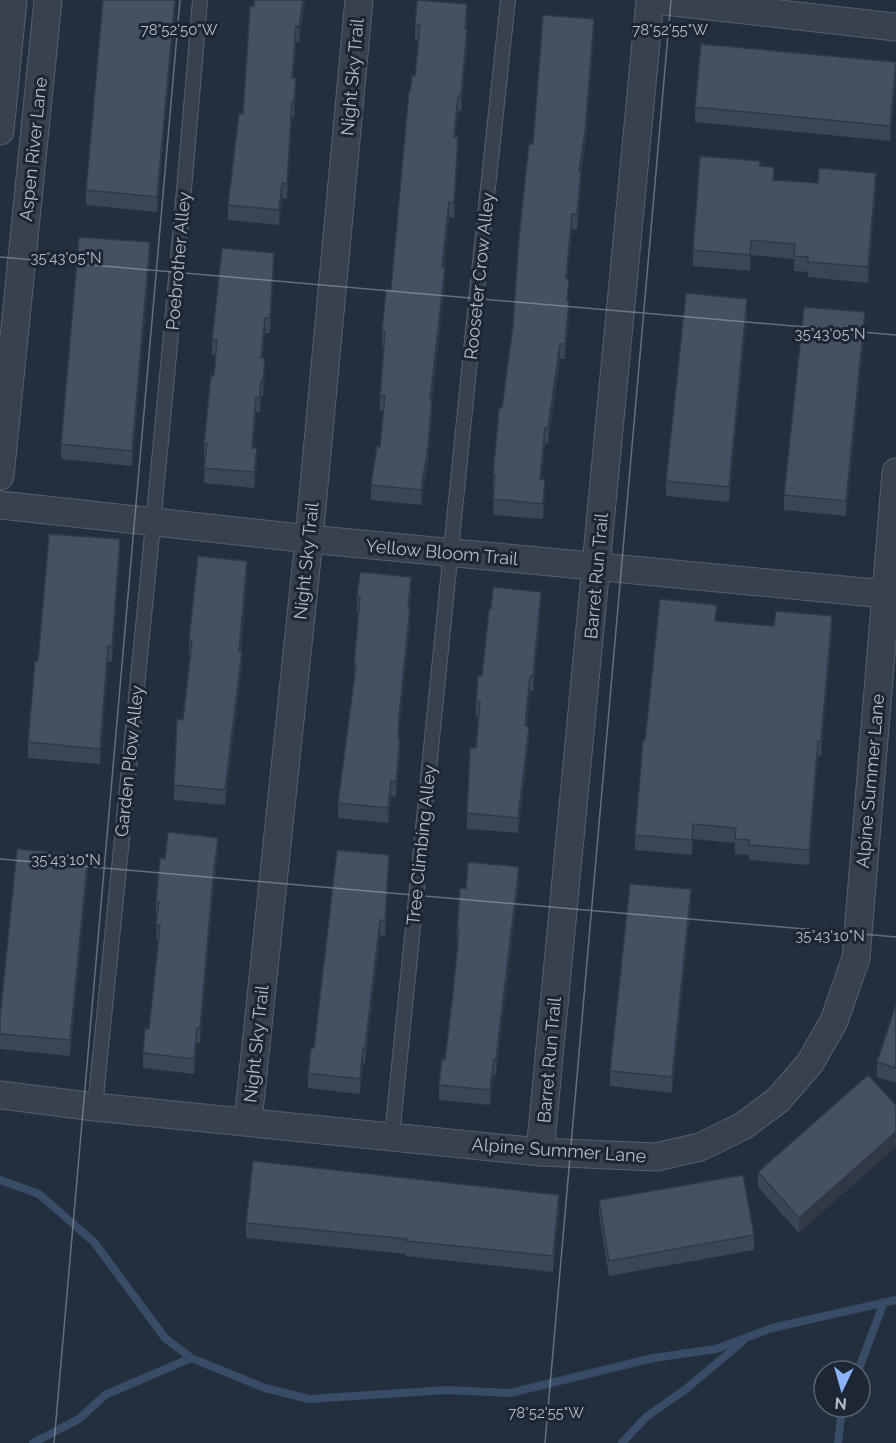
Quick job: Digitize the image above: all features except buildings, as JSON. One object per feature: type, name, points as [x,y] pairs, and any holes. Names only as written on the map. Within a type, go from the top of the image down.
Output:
[{"type":"street","name":"Aspen River Lane","points":[[0,131],[13,0]]},
{"type":"street","name":"Aspen River Lane","points":[[0,476],[48,0]]},
{"type":"street","name":"Night Sky Trail","points":[[248,1121],[309,539],[359,0]]},
{"type":"street","name":"Barret Run Trail","points":[[540,1152],[624,297],[650,0]]},
{"type":"street","points":[[656,0],[896,27]]},
{"type":"street","name":"Alpine Summer Lane","points":[[0,1095],[95,1107],[540,1152],[656,1157],[700,1147],[743,1126],[778,1100],[810,1063],[834,1021],[856,958],[896,472]]},
{"type":"street","name":"Yellow Bloom Trail","points":[[0,505],[309,539],[885,594]]},
{"type":"lane","name":"Poebrother Alley","points":[[154,523],[181,242],[200,0]]},
{"type":"lane","name":"Rooseter Crow Alley","points":[[451,553],[508,0]]},
{"type":"lane","name":"Garden Plow Alley","points":[[95,1107],[154,523]]},
{"type":"lane","name":"Tree Climbing Alley","points":[[392,1136],[451,553]]},
{"type":"waterway","points":[[0,1180],[39,1194],[94,1242],[165,1338],[191,1358],[265,1388],[309,1399],[448,1390],[510,1393],[653,1358],[716,1349],[772,1328],[896,1300]]},
{"type":"waterway","points":[[863,1359],[884,1302]]},
{"type":"waterway","points":[[622,1443],[646,1417],[686,1389],[742,1342]]},
{"type":"waterway","points":[[33,1443],[79,1419],[105,1395],[191,1358]]},
{"type":"waterway","points":[[838,1443],[841,1419]]}]
